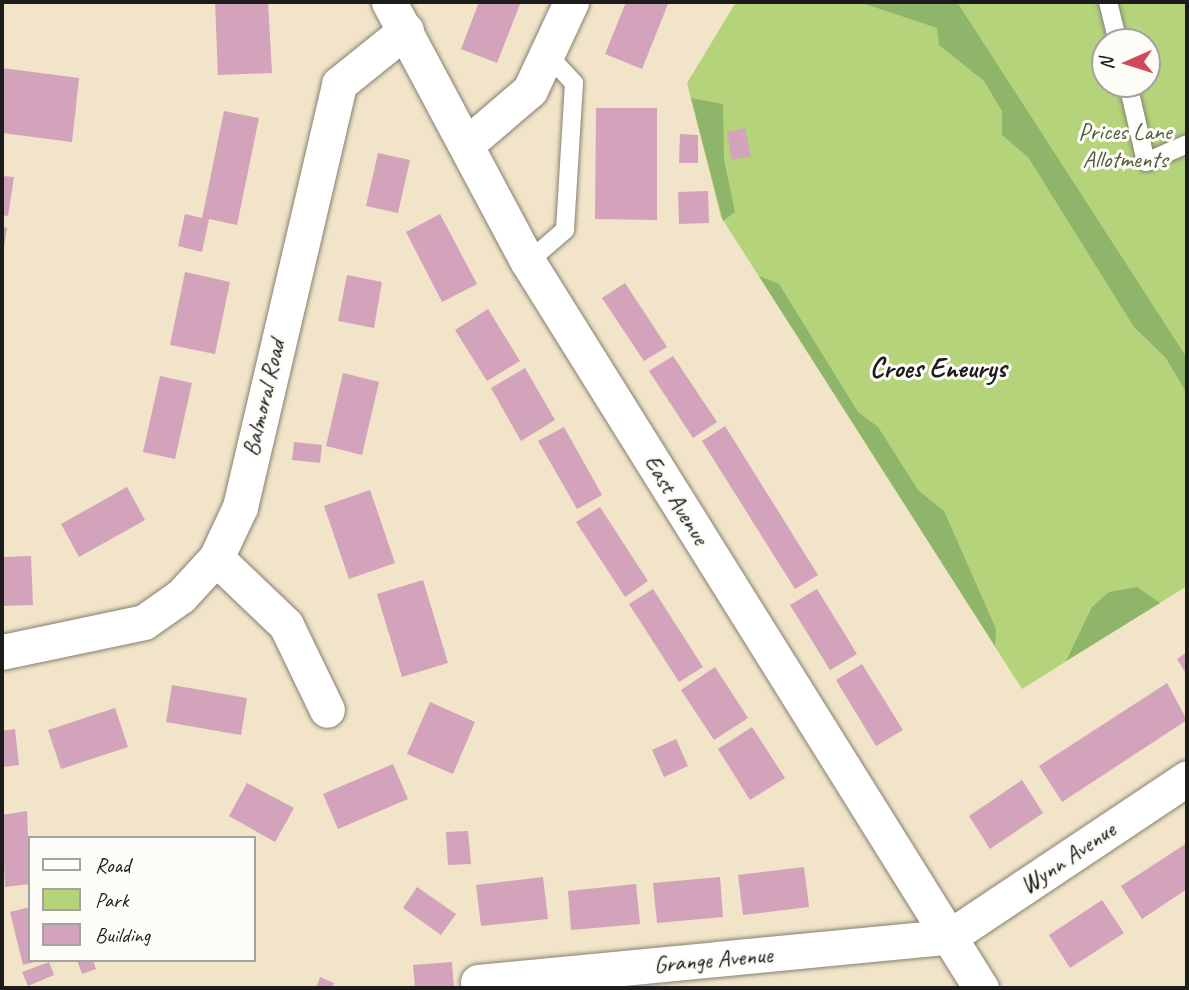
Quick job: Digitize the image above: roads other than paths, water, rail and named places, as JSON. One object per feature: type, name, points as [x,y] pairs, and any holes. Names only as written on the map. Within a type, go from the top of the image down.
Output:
[{"type":"street","points":[[467,144],[530,90],[550,57],[571,2]]},
{"type":"street","name":"East Avenue","points":[[398,16],[528,262],[981,988]]},
{"type":"street","name":"Balmoral Road","points":[[2,652],[144,622],[181,596],[216,558],[240,507],[339,84],[398,16]]},
{"type":"street","points":[[216,558],[286,625],[327,710]]},
{"type":"street","name":"Wynn Avenue","points":[[949,937],[1187,778]]},
{"type":"street","name":"Grange Avenue","points":[[478,982],[949,937]]},
{"type":"lane","points":[[1108,2],[1114,28]]},
{"type":"lane","points":[[528,262],[565,230],[574,83],[550,57]]},
{"type":"lane","points":[[1131,98],[1146,162],[1187,144]]},
{"type":"district","name":"Croes Eneurys","points":[[938,368]]},
{"type":"park label","name":"Prices Lane Allotments","points":[[1125,146]]}]
